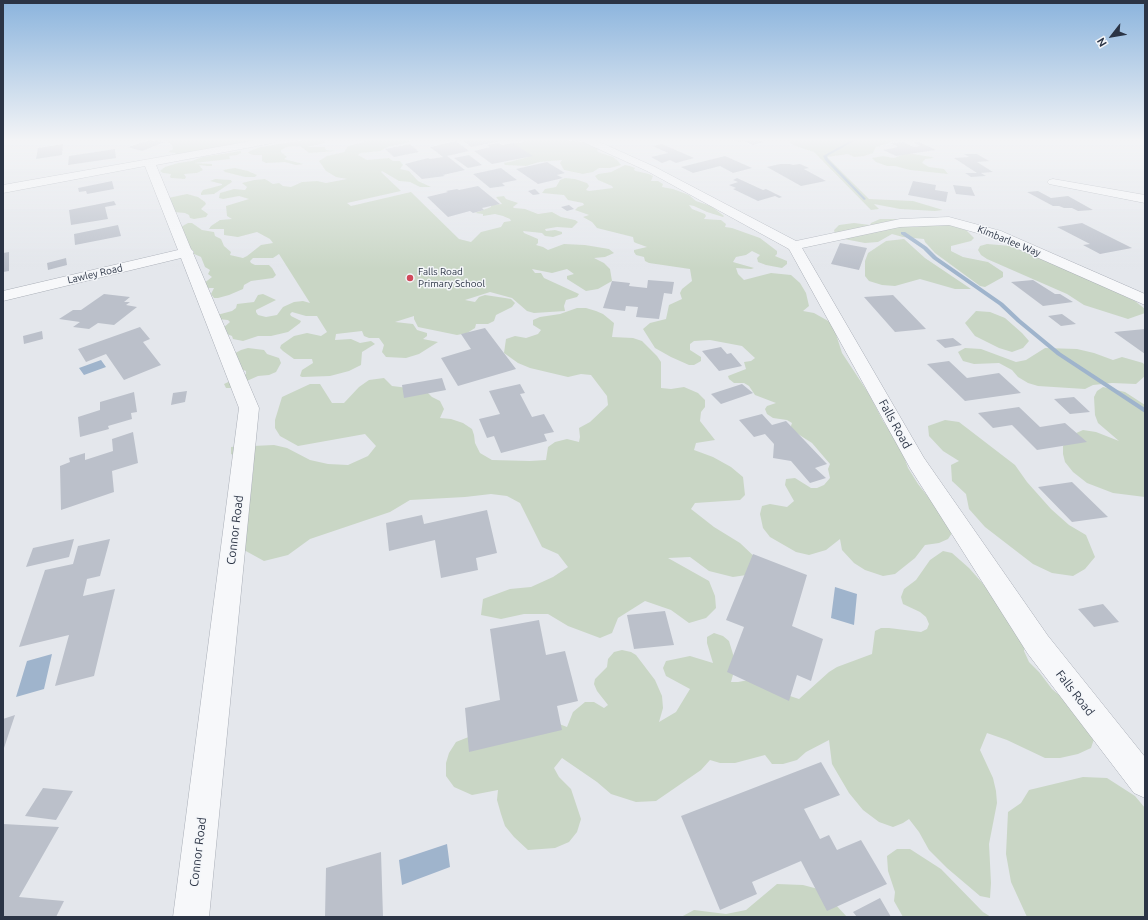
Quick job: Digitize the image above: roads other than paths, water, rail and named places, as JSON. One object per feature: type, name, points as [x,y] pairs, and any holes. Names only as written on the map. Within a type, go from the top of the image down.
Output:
[{"type":"street","points":[[3,189],[36,183]]},
{"type":"street","name":"Connor Road","points":[[158,183],[249,408],[191,917]]},
{"type":"street","points":[[675,183],[794,246]]},
{"type":"street","points":[[1058,183],[1145,199]]},
{"type":"street","name":"Kimbarlee Way","points":[[794,246],[900,223],[949,221],[996,234],[1145,300]]},
{"type":"street","name":"Falls Road","points":[[794,246],[917,464],[1038,645],[1145,782]]},
{"type":"street","name":"Lawley Road","points":[[3,296],[187,252]]},
{"type":"water","points":[[101,360],[106,367],[84,375],[79,368]]},
{"type":"water","points":[[835,587],[857,594],[854,625],[831,618]]},
{"type":"water","points":[[52,654],[44,689],[16,697],[27,661]]},
{"type":"water","points":[[447,844],[450,867],[402,885],[399,860]]},
{"type":"waterway","points":[[849,183],[864,199]]},
{"type":"waterway","points":[[903,233],[925,248],[935,258],[1001,304],[1059,354],[1145,411]]},
{"type":"place","name":"Falls Road Primary School","points":[[410,278]]}]
